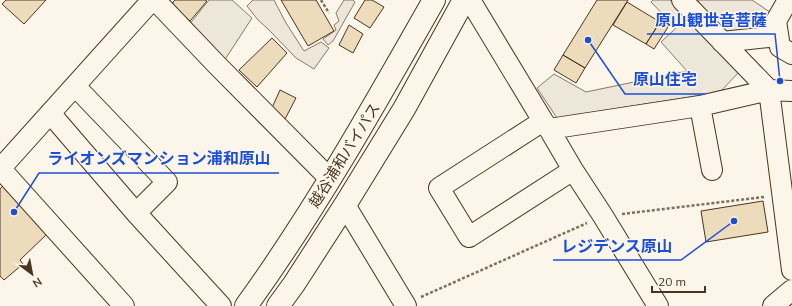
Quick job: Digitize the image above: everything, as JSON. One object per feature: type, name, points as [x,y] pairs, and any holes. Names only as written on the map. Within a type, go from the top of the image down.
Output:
[{"type":"highway","name":"越谷浦和バイパス","points":[[246,306],[263,283],[330,179],[377,101],[434,0]]},
{"type":"highway","name":"越谷浦和バイパス","points":[[278,306],[294,284],[404,109],[464,0]]},
{"type":"street","points":[[124,306],[0,168],[152,0]]},
{"type":"street","points":[[155,0],[330,179]]},
{"type":"street","points":[[470,0],[573,170],[658,306]]},
{"type":"street","points":[[682,0],[769,90],[787,194],[792,270]]},
{"type":"street","points":[[788,0],[776,21],[780,47],[792,54]]},
{"type":"street","points":[[722,42],[778,36]]},
{"type":"street","points":[[75,86],[167,182],[136,213]]},
{"type":"street","points":[[573,170],[468,237],[439,188],[546,125],[700,106],[769,90],[792,90]]},
{"type":"street","points":[[700,106],[712,170]]},
{"type":"street","points":[[50,113],[136,213],[221,306]]},
{"type":"street","points":[[345,204],[405,305]]},
{"type":"street","points":[[773,306],[792,290]]},
{"type":"path","points":[[321,0],[329,13]]},
{"type":"path","points":[[405,305],[603,216],[787,194]]},
{"type":"shaded area","points":[[209,0],[232,0],[252,18],[224,61],[188,26]]},
{"type":"shaded area","points":[[253,0],[274,0],[286,23],[304,51],[321,42],[329,48],[314,69],[296,58],[258,20],[247,6]]},
{"type":"shaded area","points":[[344,0],[353,0],[355,2],[333,41],[328,45],[323,39],[336,30],[334,25],[339,21],[336,13]]},
{"type":"shaded area","points":[[653,0],[670,0],[739,72],[720,92],[557,118],[537,88],[554,74],[586,92],[687,71],[661,42],[676,28],[651,2]]},
{"type":"shaded area","points":[[697,0],[752,0],[773,14],[763,33],[722,35]]},
{"type":"building","points":[[6,0],[46,0],[24,24],[2,4]]},
{"type":"building","points":[[175,0],[207,1],[190,21],[173,7],[173,2]]},
{"type":"building","points":[[281,0],[316,0],[334,31],[308,46]]},
{"type":"building","points":[[365,0],[372,0],[384,7],[370,28],[354,18]]},
{"type":"building","points":[[597,0],[628,0],[585,68],[563,55]]},
{"type":"building","points":[[627,2],[660,22],[646,44],[613,25]]},
{"type":"building","points":[[660,22],[668,27],[654,49],[646,44]]},
{"type":"building","points":[[349,25],[363,34],[353,53],[339,45]]},
{"type":"building","points":[[272,38],[287,53],[257,87],[239,70]]},
{"type":"building","points":[[563,55],[585,68],[576,83],[554,70]]},
{"type":"building","points":[[280,90],[296,98],[285,119],[271,110]]},
{"type":"building","points":[[4,185],[47,234],[20,260],[23,264],[4,280],[0,276],[0,189]]},
{"type":"building","points":[[763,201],[768,232],[706,242],[701,211]]},
{"type":"place","name":"原山住宅","points":[[588,40]]},
{"type":"place","name":"原山観世音菩薩","points":[[780,81]]},
{"type":"place","name":"ライオンズマンション浦和原山","points":[[14,212]]},
{"type":"place","name":"レジデンス原山","points":[[734,221]]}]
